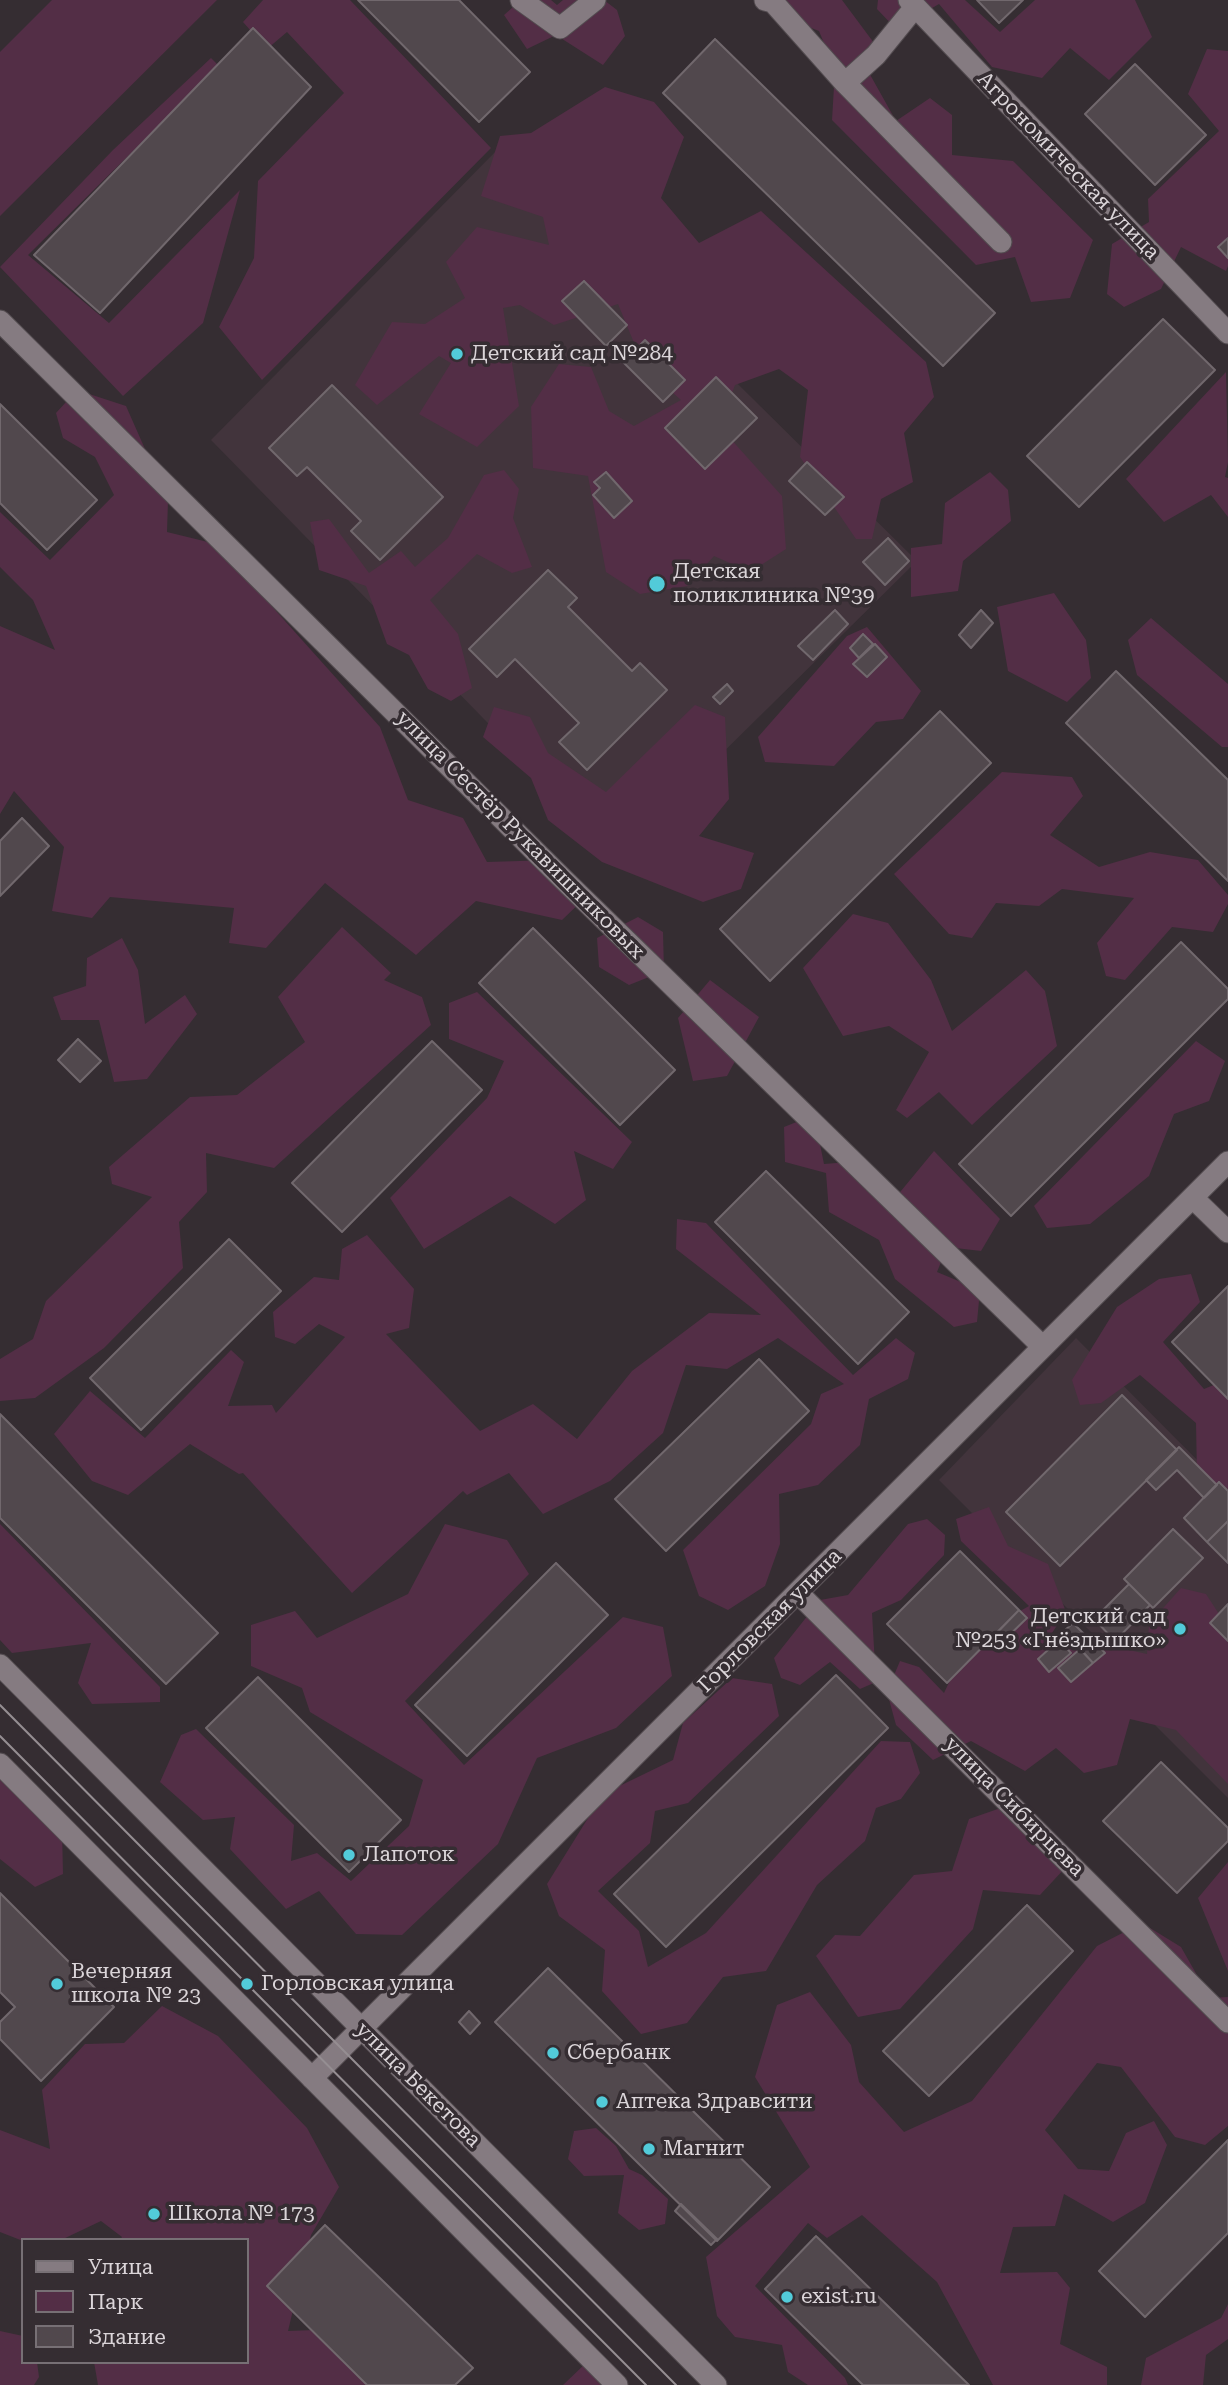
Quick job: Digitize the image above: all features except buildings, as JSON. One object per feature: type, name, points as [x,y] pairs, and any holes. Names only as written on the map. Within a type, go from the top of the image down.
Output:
[{"type":"street","points":[[521,0],[560,28],[595,0]]},
{"type":"street","points":[[765,0],[773,2],[845,83],[1001,242]]},
{"type":"street","points":[[845,83],[876,55],[912,4]]},
{"type":"street","name":"Агрономическая улица","points":[[912,4],[1228,332]]},
{"type":"street","name":"улица Сестёр Рукавишниковых","points":[[0,321],[553,869],[1043,1347]]},
{"type":"street","name":"Горловская улица","points":[[312,2078],[1228,1163]]},
{"type":"street","points":[[1193,1198],[1228,1232]]},
{"type":"street","name":"улица Сибирцева","points":[[798,1593],[1228,2022]]},
{"type":"street","name":"улица Бекетова","points":[[0,1665],[716,2385]]},
{"type":"street","points":[[0,1764],[617,2385]]},
{"type":"shaded area","points":[[499,148],[917,561],[618,856],[211,440]]},
{"type":"shaded area","points":[[1076,1338],[1219,1482],[1228,1474],[1228,1798],[1096,1666],[1110,1651],[939,1480]]},
{"type":"green space","points":[[52,0],[217,0],[0,216],[0,52]]},
{"type":"green space","points":[[263,0],[350,0],[491,148],[262,380],[219,327],[254,258],[258,181],[344,93],[287,32],[267,49],[243,22]]},
{"type":"green space","points":[[521,0],[551,0],[557,5],[563,0],[604,0],[617,10],[625,36],[603,65],[556,35],[527,49],[504,15]]},
{"type":"green space","points":[[764,0],[842,0],[874,43],[863,62],[896,121],[930,98],[952,115],[952,155],[1013,161],[1093,240],[1070,298],[1031,302],[1015,257],[976,265],[832,120],[835,70],[819,31],[770,12]]},
{"type":"green space","points":[[878,0],[965,0],[1000,32],[1035,0],[1135,0],[1152,37],[1109,80],[1070,48],[1042,78],[992,67],[939,4],[896,29],[877,9]]},
{"type":"green space","points":[[1207,49],[1228,51],[1228,266],[1226,271],[1181,247],[1161,289],[1124,307],[1107,294],[1112,244],[1149,222],[1148,199],[1219,131],[1188,94]]},
{"type":"green space","points":[[211,58],[219,66],[28,255],[109,323],[240,190],[203,323],[123,396],[0,267],[113,150]]},
{"type":"green space","points":[[605,87],[654,102],[684,137],[661,198],[699,243],[761,211],[926,362],[934,397],[904,433],[913,482],[881,499],[872,539],[856,539],[800,457],[808,390],[779,369],[735,385],[719,426],[782,496],[786,549],[750,572],[714,556],[687,586],[640,594],[606,572],[588,476],[533,468],[531,407],[559,364],[591,367],[609,411],[634,426],[681,400],[644,367],[618,304],[554,325],[520,305],[503,308],[519,406],[477,447],[419,414],[451,363],[439,356],[377,405],[355,385],[392,322],[425,324],[465,298],[446,262],[477,227],[549,245],[543,217],[481,196],[500,136],[531,133]]},
{"type":"green space","points":[[1226,372],[1228,462],[1225,477],[1228,478],[1228,517],[1211,495],[1164,522],[1126,479]]},
{"type":"green space","points":[[77,390],[126,406],[168,501],[167,532],[216,544],[380,727],[408,800],[463,818],[487,862],[552,860],[587,896],[562,920],[476,901],[416,955],[325,883],[266,948],[229,943],[234,908],[110,897],[92,918],[52,911],[64,847],[14,791],[0,814],[0,626],[55,650],[33,600],[0,567],[0,512],[50,560],[114,495],[95,457],[63,438],[56,413]]},
{"type":"green space","points":[[504,470],[519,489],[513,518],[532,567],[512,573],[477,554],[430,600],[458,634],[472,688],[451,701],[428,689],[409,655],[387,644],[366,586],[319,570],[310,522],[329,519],[369,573],[401,551],[415,567],[448,538],[484,475]]},
{"type":"green space","points":[[990,472],[1008,490],[1011,521],[963,561],[958,591],[911,597],[911,548],[942,544],[945,503]]},
{"type":"green space","points":[[1054,593],[1086,640],[1091,678],[1067,702],[1008,671],[997,607]]},
{"type":"green space","points":[[1151,618],[1228,684],[1228,747],[1222,747],[1137,675],[1128,640]]},
{"type":"green space","points":[[867,627],[921,691],[903,719],[876,722],[834,766],[765,762],[758,737],[847,636]]},
{"type":"green space","points":[[695,705],[725,717],[729,799],[699,836],[754,853],[741,889],[703,902],[602,862],[548,820],[531,778],[483,737],[494,707],[530,717],[548,753],[606,792]]},
{"type":"green space","points":[[1002,772],[1072,777],[1083,796],[1050,835],[1099,867],[1150,852],[1198,860],[1228,895],[1228,904],[1213,932],[1172,927],[1125,980],[1106,976],[1097,943],[1134,898],[1062,889],[1039,906],[996,903],[972,938],[949,934],[894,874]]},
{"type":"green space","points":[[853,914],[888,923],[931,980],[952,1031],[1026,970],[1045,991],[1057,1046],[972,1125],[939,1092],[907,1118],[896,1110],[929,1052],[889,1026],[843,1036],[803,968]]},
{"type":"green space","points":[[638,917],[663,932],[664,971],[629,985],[599,967],[597,938]]},
{"type":"green space","points":[[342,927],[391,973],[384,980],[422,997],[431,1025],[274,1168],[206,1153],[207,1192],[179,1222],[183,1268],[104,1348],[35,1398],[0,1401],[0,1359],[33,1339],[46,1301],[152,1197],[112,1184],[109,1167],[190,1097],[237,1095],[305,1042],[278,997]]},
{"type":"green space","points":[[122,938],[138,970],[145,1024],[185,995],[197,1014],[147,1079],[114,1082],[99,1020],[61,1020],[53,997],[86,986],[87,958]]},
{"type":"green space","points":[[710,980],[759,1017],[727,1076],[693,1081],[678,1018]]},
{"type":"green space","points":[[477,992],[632,1142],[613,1169],[574,1151],[586,1200],[555,1224],[510,1196],[424,1249],[390,1198],[487,1098],[504,1061],[449,1039],[449,1003]]},
{"type":"green space","points":[[1196,1041],[1225,1061],[1209,1101],[1174,1114],[1149,1176],[1090,1224],[1047,1228],[1034,1206]]},
{"type":"green space","points":[[814,1115],[824,1164],[861,1161],[896,1197],[934,1151],[1000,1219],[981,1251],[947,1247],[937,1272],[980,1290],[977,1322],[954,1327],[895,1279],[879,1240],[829,1212],[826,1173],[785,1162],[784,1127]]},
{"type":"green space","points":[[677,1219],[706,1223],[853,1375],[896,1338],[915,1353],[908,1379],[869,1399],[860,1445],[818,1485],[779,1494],[780,1544],[765,1586],[728,1610],[699,1596],[683,1550],[811,1424],[821,1394],[844,1384],[778,1338],[727,1369],[686,1365],[663,1433],[610,1481],[543,1514],[509,1473],[467,1495],[463,1491],[352,1593],[243,1473],[239,1474],[190,1444],[128,1495],[92,1481],[54,1434],[90,1391],[145,1438],[231,1350],[244,1362],[228,1406],[272,1405],[276,1413],[345,1337],[319,1324],[295,1344],[275,1337],[273,1312],[314,1277],[339,1280],[342,1249],[367,1235],[414,1289],[409,1328],[386,1334],[480,1431],[533,1404],[577,1439],[632,1371],[709,1313],[761,1315],[676,1249]]},
{"type":"green space","points":[[1191,1274],[1200,1302],[1163,1342],[1204,1389],[1228,1379],[1228,1513],[1197,1476],[1196,1423],[1140,1375],[1101,1403],[1080,1405],[1072,1380],[1117,1307],[1159,1279]]},
{"type":"green space","points":[[989,1507],[1008,1546],[1048,1564],[1066,1612],[1052,1633],[1147,1654],[1149,1624],[1181,1588],[1206,1594],[1228,1628],[1228,1784],[1176,1730],[1130,1719],[1117,1765],[1084,1773],[1056,1748],[1025,1771],[971,1741],[933,1760],[896,1725],[887,1692],[900,1661],[919,1667],[944,1693],[969,1640],[1029,1606],[961,1541],[956,1519]]},
{"type":"green space","points":[[927,1519],[945,1535],[944,1555],[901,1600],[872,1613],[876,1682],[860,1689],[830,1662],[800,1685],[781,1678],[774,1658],[820,1600],[848,1595],[908,1524]]},
{"type":"green space","points":[[0,1524],[160,1687],[160,1702],[92,1704],[78,1683],[91,1643],[12,1653],[0,1640]]},
{"type":"green space","points":[[445,1524],[507,1540],[529,1574],[405,1701],[464,1765],[623,1617],[663,1627],[672,1676],[616,1728],[537,1758],[498,1844],[402,1935],[356,1934],[319,1891],[286,1909],[230,1849],[235,1817],[203,1820],[160,1782],[181,1735],[196,1729],[294,1825],[291,1861],[317,1853],[351,1881],[409,1826],[423,1780],[310,1712],[302,1688],[251,1666],[251,1625],[295,1611],[317,1638],[408,1594]]},
{"type":"green space","points":[[732,1678],[772,1684],[779,1716],[688,1803],[655,1811],[650,1843],[598,1891],[639,1931],[648,1967],[706,1933],[881,1741],[910,1742],[920,1773],[901,1799],[876,1808],[865,1841],[817,1885],[766,1971],[723,1977],[687,2023],[641,2034],[602,1991],[605,1950],[559,1916],[547,1884],[603,1794],[673,1760],[683,1723]]},
{"type":"green space","points":[[0,1778],[62,1829],[63,1874],[35,1887],[0,1859]]},
{"type":"green space","points":[[1018,1802],[1066,1867],[1040,1895],[983,1890],[973,1929],[900,2009],[858,2017],[816,1956],[835,1935],[860,1936],[914,1875],[952,1871],[969,1819]]},
{"type":"green space","points":[[1228,1862],[1228,1971],[1198,1898]]},
{"type":"green space","points":[[1142,1923],[1181,1947],[1210,1998],[1228,1997],[1228,2126],[1205,2145],[1175,2137],[1121,2067],[1097,2063],[1045,2130],[1078,2169],[1109,2171],[1126,2133],[1154,2121],[1167,2145],[1145,2203],[1113,2222],[1064,2194],[1055,2226],[1013,2227],[1000,2273],[1057,2272],[1070,2288],[1060,2344],[1107,2367],[1107,2385],[993,2385],[937,2282],[862,2215],[827,2238],[808,2223],[755,2286],[845,2378],[848,2385],[808,2385],[788,2372],[782,2345],[735,2337],[717,2316],[706,2257],[810,2167],[755,2077],[777,2005],[810,1992],[851,2045],[859,2082],[904,2132],[972,2101],[1097,1946]]},
{"type":"green space","name":"Школа № 173","points":[[162,2006],[218,2036],[307,2128],[339,2187],[311,2235],[288,2331],[315,2330],[371,2385],[98,2385],[94,2364],[248,2364],[248,2238],[121,2238],[101,2221],[65,2238],[21,2238],[21,2240],[0,2232],[0,2130],[50,2149],[42,2090],[85,2044],[124,2043]]},
{"type":"green space","points":[[596,2128],[616,2146],[629,2169],[642,2175],[668,2199],[665,2224],[639,2230],[618,2213],[624,2175],[584,2176],[568,2159],[574,2131]]},
{"type":"green space","points":[[1228,2304],[1228,2339],[1206,2355],[1203,2385],[1141,2385],[1146,2358],[1221,2318]]},
{"type":"green space","points":[[0,2331],[21,2336],[21,2364],[37,2364],[39,2377],[34,2385],[0,2385]]},
{"type":"green space","points":[[587,2362],[600,2367],[600,2385],[563,2385]]},
{"type":"tram line","points":[[0,1705],[676,2385]]},
{"type":"tram line","points":[[0,1736],[646,2385]]},
{"type":"place","name":"Детский сад №284","points":[[457,354]]},
{"type":"place","name":"Детская поликлиника №39","points":[[657,584]]},
{"type":"place","name":"Детский сад №253 «Гнёздышко»","points":[[1180,1629]]},
{"type":"place","name":"Лапоток","points":[[349,1855]]},
{"type":"place","name":"Вечерняя школа № 23","points":[[57,1984]]},
{"type":"place","name":"Горловская улица","points":[[247,1984]]},
{"type":"place","name":"Сбербанк","points":[[553,2053]]},
{"type":"place","name":"Аптека Здравсити","points":[[602,2102]]},
{"type":"place","name":"Магнит","points":[[649,2149]]},
{"type":"place","name":"Школа № 173","points":[[154,2214]]},
{"type":"place","name":"exist.ru","points":[[787,2297]]}]
